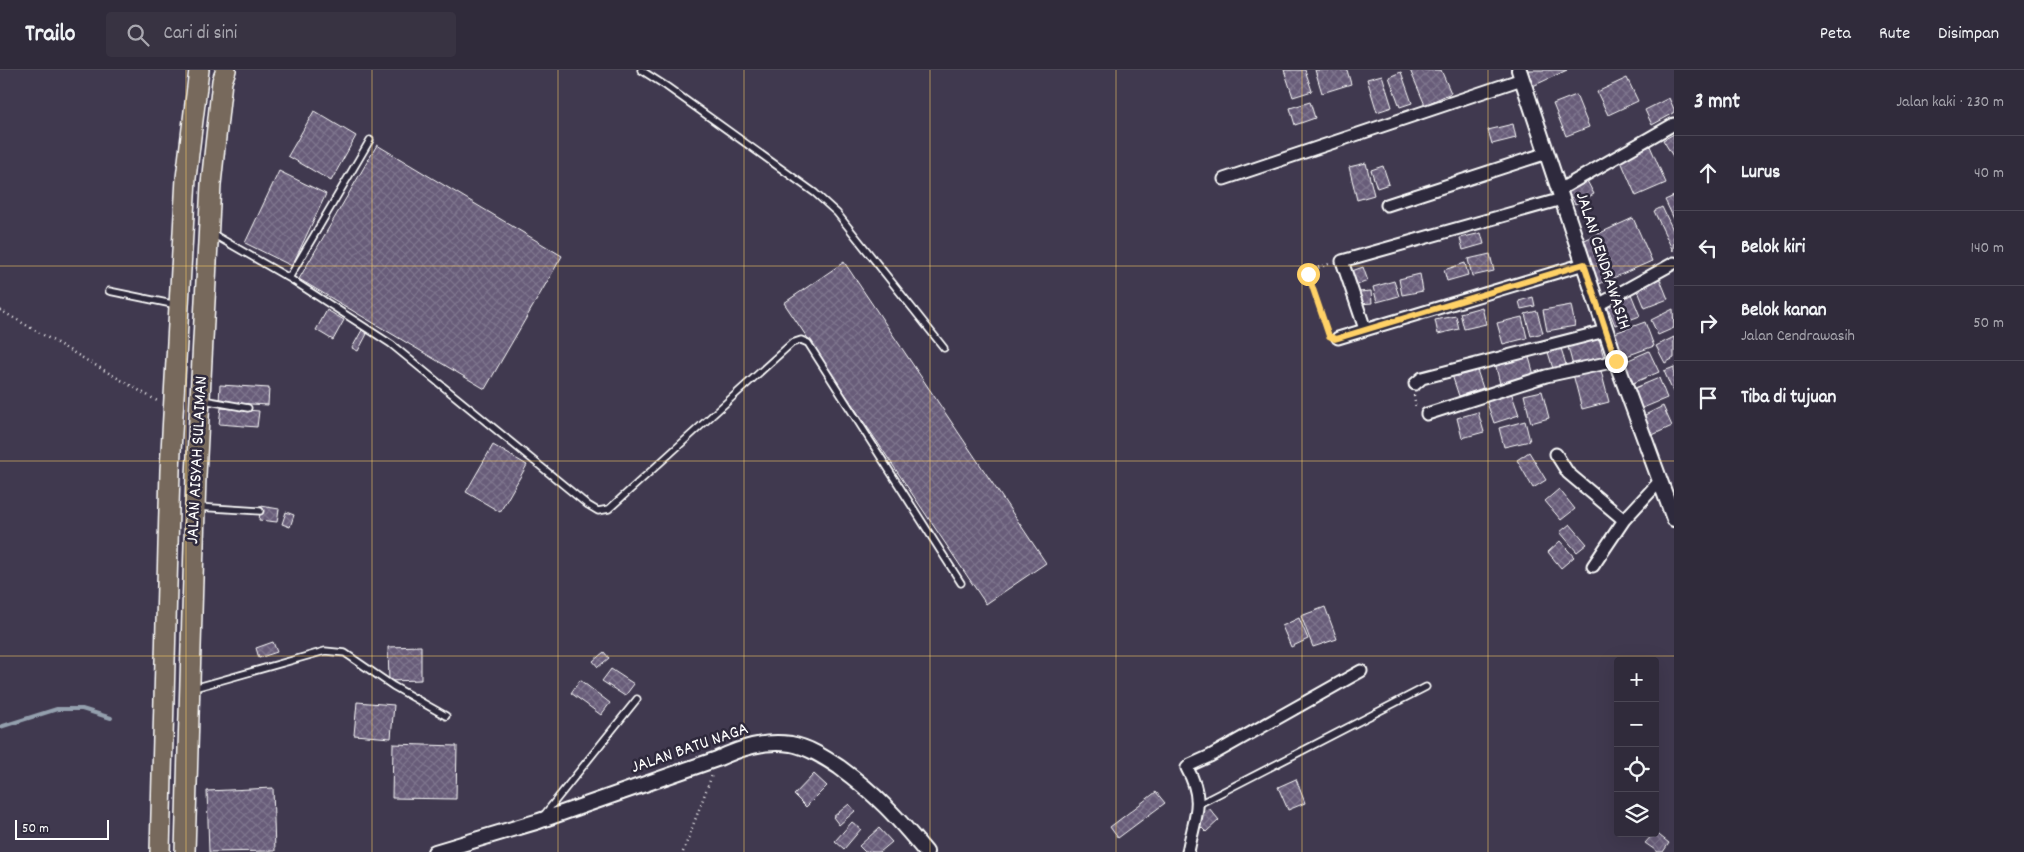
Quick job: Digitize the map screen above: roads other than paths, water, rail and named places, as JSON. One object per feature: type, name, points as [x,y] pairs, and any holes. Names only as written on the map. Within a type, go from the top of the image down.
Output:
[{"type":"highway","name":"JALAN AISYAH SULAIMAN","points":[[160,852],[163,710],[179,306],[186,178],[198,70]]},
{"type":"highway","name":"JALAN AISYAH SULAIMAN","points":[[185,852],[195,506],[211,184],[222,81],[226,70]]},
{"type":"street","name":"JALAN CENDRAWASIH","points":[[1521,75],[1605,331],[1674,519]]},
{"type":"street","points":[[1224,179],[1521,75]]},
{"type":"street","points":[[1366,329],[1342,261],[1561,194],[1674,124]]},
{"type":"street","points":[[1387,205],[1547,153]]},
{"type":"street","points":[[1598,305],[1674,263]]},
{"type":"street","points":[[1338,338],[1584,264]]},
{"type":"street","points":[[1415,384],[1422,378],[1605,331]]},
{"type":"street","points":[[1427,414],[1546,376],[1616,361]]},
{"type":"street","points":[[1556,454],[1568,473],[1624,520]]},
{"type":"street","points":[[1593,566],[1624,520],[1660,481]]},
{"type":"street","points":[[1188,852],[1199,804],[1196,786],[1187,768],[1361,671]]},
{"type":"street","name":"JALAN BATU NAGA","points":[[435,852],[539,821],[718,759],[742,748],[776,743],[804,747],[827,759],[865,786],[892,811],[926,852]]},
{"type":"lane","points":[[641,70],[815,194],[838,213],[944,348]]},
{"type":"lane","points":[[289,278],[370,140]]},
{"type":"lane","points":[[210,232],[289,278],[391,344],[580,499],[598,511],[609,509],[792,343],[801,340],[808,343],[961,582]]},
{"type":"lane","points":[[109,291],[179,306]]},
{"type":"lane","points":[[200,400],[248,408]]},
{"type":"lane","points":[[195,506],[260,512]]},
{"type":"lane","points":[[190,689],[325,651],[334,651],[345,653],[393,686],[446,716]]},
{"type":"lane","points":[[1199,804],[1426,687]]},
{"type":"lane","points":[[539,821],[637,699]]},
{"type":"waterway","points":[[0,727],[57,709],[82,709],[111,718]]}]
